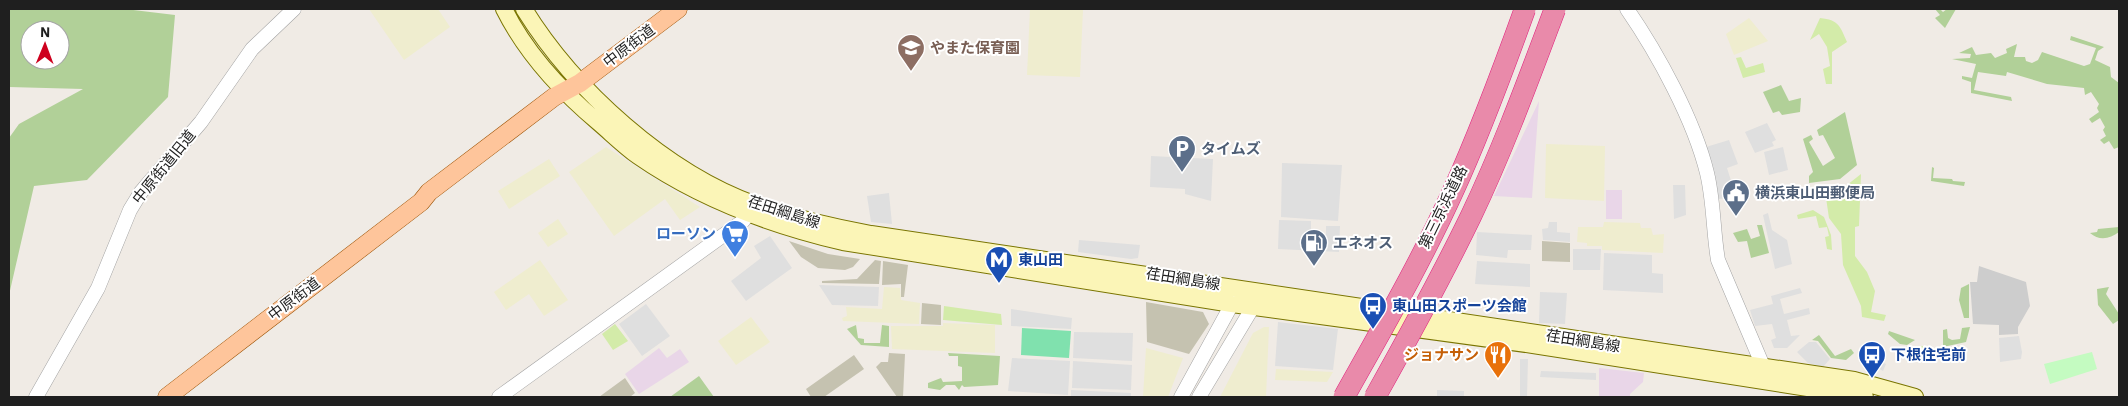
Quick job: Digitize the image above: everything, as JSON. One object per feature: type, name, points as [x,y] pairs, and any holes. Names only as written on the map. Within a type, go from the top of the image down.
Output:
[{"type":"highway","name":"第三京浜道路","points":[[1344,397],[1390,314],[1453,190],[1495,93],[1525,9]]},
{"type":"highway","name":"第三京浜道路","points":[[1375,397],[1416,324],[1471,215],[1518,106],[1555,9]]},
{"type":"main road","name":"荏田綱島線","points":[[504,9],[514,30],[567,96],[637,155],[693,190],[752,210],[811,235],[843,242],[1232,304],[1762,374],[1859,382],[1915,397]]},
{"type":"main road","name":"荏田綱島線","points":[[524,9],[561,61],[580,83],[613,115],[664,155],[752,210],[871,234],[1249,289],[1762,374],[1865,397]]},
{"type":"main road","name":"中原街道","points":[[167,397],[421,202],[429,192],[554,97],[567,96],[580,83],[678,9]]},
{"type":"street","name":"中原街道旧道","points":[[36,397],[98,288],[130,210],[141,192],[201,122],[252,49],[294,9]]},
{"type":"street","points":[[1627,9],[1642,30],[1696,138],[1708,173],[1714,205],[1715,241],[1718,260],[1762,374]]},
{"type":"street","points":[[499,397],[743,221],[752,210]]},
{"type":"street","points":[[1181,397],[1232,304],[1249,289],[1253,307],[1200,397]]},
{"type":"shaded area","points":[[369,9],[438,9],[450,27],[404,60]]},
{"type":"shaded area","points":[[1030,9],[1083,9],[1080,77],[1027,75]]},
{"type":"shaded area","points":[[1749,18],[1768,41],[1734,55],[1726,34]]},
{"type":"shaded area","points":[[1539,101],[1532,198],[1494,196]]},
{"type":"shaded area","points":[[1767,123],[1776,140],[1772,142],[1774,146],[1755,153],[1745,132]]},
{"type":"shaded area","points":[[1729,140],[1738,164],[1727,168],[1734,190],[1732,197],[1719,199],[1706,147]]},
{"type":"shaded area","points":[[1546,144],[1605,146],[1604,201],[1545,198]]},
{"type":"shaded area","points":[[606,147],[700,207],[680,220],[665,199],[614,236],[569,172]]},
{"type":"shaded area","points":[[1783,147],[1788,170],[1769,175],[1764,152]]},
{"type":"shaded area","name":"タイムズ","points":[[1151,156],[1213,159],[1211,201],[1185,194],[1185,189],[1150,187]]},
{"type":"shaded area","points":[[549,159],[560,176],[509,209],[498,191]]},
{"type":"shaded area","points":[[1282,163],[1342,165],[1338,221],[1281,217]]},
{"type":"shaded area","points":[[1673,185],[1685,185],[1686,215],[1674,219]]},
{"type":"shaded area","points":[[1606,190],[1622,190],[1622,219],[1606,219]]},
{"type":"shaded area","points":[[889,193],[892,224],[871,222],[867,196]]},
{"type":"shaded area","points":[[1768,213],[1772,230],[1787,240],[1792,264],[1775,269],[1763,215]]},
{"type":"shaded area","points":[[558,219],[568,234],[548,247],[538,233]]},
{"type":"shaded area","points":[[1279,220],[1311,221],[1311,234],[1326,234],[1326,226],[1340,226],[1339,252],[1278,249]]},
{"type":"shaded area","points":[[1549,222],[1557,222],[1557,232],[1570,233],[1570,242],[1543,240],[1542,229],[1548,228]]},
{"type":"shaded area","points":[[1604,222],[1640,223],[1641,228],[1651,228],[1653,235],[1664,234],[1663,253],[1602,250],[1602,246],[1587,246],[1587,243],[1577,242],[1578,227],[1603,227]]},
{"type":"shaded area","points":[[1477,232],[1532,235],[1531,250],[1508,250],[1507,258],[1476,255]]},
{"type":"shaded area","points":[[770,236],[792,268],[746,301],[731,281],[761,258],[754,246]]},
{"type":"shaded area","points":[[1079,240],[1140,245],[1138,258],[1131,259],[1078,252]]},
{"type":"shaded area","points":[[789,241],[828,254],[860,259],[853,267],[845,270],[818,268],[801,257]]},
{"type":"shaded area","points":[[1542,241],[1570,243],[1570,262],[1542,261]]},
{"type":"shaded area","points":[[1573,249],[1601,249],[1600,270],[1573,270]]},
{"type":"shaded area","points":[[1604,253],[1652,255],[1652,273],[1663,274],[1663,293],[1603,290]]},
{"type":"shaded area","points":[[540,260],[568,300],[544,316],[529,294],[506,310],[494,292]]},
{"type":"shaded area","points":[[875,260],[881,261],[879,284],[822,283],[822,281],[857,279]]},
{"type":"shaded area","points":[[883,261],[908,265],[904,297],[901,297],[901,284],[882,285]]},
{"type":"shaded area","points":[[1477,261],[1530,264],[1530,287],[1475,284]]},
{"type":"shaded area","points":[[1979,266],[2026,282],[2030,306],[2018,327],[2018,334],[1999,335],[1999,325],[1973,324],[1970,282],[1977,282]]},
{"type":"shaded area","points":[[819,285],[879,287],[878,306],[832,305]]},
{"type":"shaded area","points":[[884,287],[900,288],[901,300],[920,303],[919,324],[843,321],[842,318],[847,316],[846,307],[882,309]]},
{"type":"shaded area","points":[[1800,288],[1802,293],[1780,299],[1784,314],[1809,308],[1810,314],[1787,320],[1791,336],[1800,335],[1787,348],[1774,348],[1771,340],[1776,338],[1772,324],[1755,326],[1750,310],[1773,304],[1771,296]]},
{"type":"shaded area","points":[[1540,292],[1567,293],[1565,324],[1539,323]]},
{"type":"shaded area","points":[[1146,302],[1203,312],[1209,324],[1189,354],[1147,342]]},
{"type":"shaded area","points":[[922,303],[941,305],[941,325],[921,324]]},
{"type":"shaded area","points":[[646,304],[670,336],[642,356],[619,324]]},
{"type":"shaded area","points":[[1011,309],[1072,318],[1071,329],[1011,326]]},
{"type":"shaded area","points":[[751,317],[770,342],[736,365],[718,341]]},
{"type":"shaded area","points":[[1278,322],[1338,329],[1333,370],[1275,366]]},
{"type":"shaded area","points":[[943,323],[995,325],[995,353],[892,349],[891,326],[943,326]]},
{"type":"shaded area","points":[[1264,327],[1269,327],[1266,397],[1220,397],[1253,333]]},
{"type":"shaded area","points":[[1074,332],[1133,333],[1132,361],[1073,358]]},
{"type":"shaded area","points":[[2019,336],[2022,352],[2021,359],[2000,362],[1999,338]]},
{"type":"shaded area","points":[[1809,342],[1816,342],[1830,359],[1823,367],[1808,363],[1797,352]]},
{"type":"shaded area","points":[[659,348],[667,358],[680,349],[689,362],[639,394],[625,374]]},
{"type":"shaded area","points":[[1146,348],[1183,358],[1168,397],[1143,397]]},
{"type":"shaded area","points":[[889,353],[905,354],[903,397],[897,397],[876,367],[881,362],[888,362]]},
{"type":"shaded area","points":[[1867,354],[1886,364],[1883,371],[1863,360]]},
{"type":"shaded area","points":[[854,355],[864,369],[824,397],[811,397],[806,389]]},
{"type":"shaded area","points":[[1012,358],[1070,361],[1068,395],[1008,391]]},
{"type":"shaded area","points":[[1520,359],[1528,359],[1527,397],[1520,397]]},
{"type":"shaded area","points":[[1073,361],[1132,365],[1131,390],[1072,388]]},
{"type":"shaded area","points":[[1599,368],[1644,373],[1643,382],[1630,394],[1630,397],[1599,397]]},
{"type":"shaded area","points":[[1276,369],[1333,372],[1327,382],[1275,380]]},
{"type":"shaded area","points":[[1541,371],[1596,373],[1596,380],[1540,377]]},
{"type":"shaded area","points":[[625,378],[635,393],[630,397],[599,397]]},
{"type":"shaded area","points":[[1071,390],[1131,393],[1131,397],[1071,397]]},
{"type":"shaded area","points":[[1437,390],[1464,391],[1464,397],[1437,397]]},
{"type":"green space","points":[[9,9],[125,9],[175,15],[168,97],[87,180],[34,186],[9,295],[9,138],[19,124],[83,89],[9,87]]},
{"type":"green space","points":[[1935,9],[1940,9],[1943,12],[1947,9],[1956,9],[1945,28],[1935,18],[1940,15]]},
{"type":"green space","points":[[1820,18],[1835,22],[1847,42],[1832,52],[1832,84],[1826,84],[1823,69],[1830,66],[1827,47],[1819,34],[1810,40]]},
{"type":"green space","points":[[2071,36],[2104,47],[2098,51],[2095,60],[2110,67],[2111,77],[2119,83],[2119,147],[2114,149],[2109,141],[2104,144],[2100,140],[2106,136],[2103,130],[2105,127],[2100,118],[2092,123],[2089,119],[2099,112],[2097,108],[2099,104],[2091,92],[2085,95],[2084,88],[2047,84],[2007,72],[2006,76],[1978,72],[1974,90],[2011,97],[2012,101],[1971,93],[1971,82],[1962,79],[1962,76],[1972,78],[1976,64],[1952,59],[1970,58],[1971,54],[1959,53],[1972,47],[1976,55],[1991,53],[1995,58],[2007,53],[2006,49],[2017,44],[2014,57],[2025,57],[2026,61],[2032,63],[2038,60],[2042,52],[2084,66],[2090,64],[2096,48],[2070,40]]},
{"type":"green space","points":[[1741,57],[1746,68],[1763,63],[1765,72],[1743,78],[1736,58]]},
{"type":"green space","points":[[1781,85],[1789,101],[1801,98],[1800,112],[1782,115],[1779,111],[1773,113],[1763,92]]},
{"type":"green space","points":[[1845,112],[1857,165],[1840,179],[1809,183],[1809,176],[1813,172],[1803,139],[1811,135],[1813,139],[1809,142],[1823,166],[1835,158],[1823,135],[1819,136],[1817,130]]},
{"type":"green space","points":[[1932,167],[1934,168],[1933,178],[1965,182],[1964,186],[1931,181]]},
{"type":"green space","points":[[1861,174],[1859,226],[1855,227],[1855,256],[1867,272],[1875,291],[1871,312],[1886,315],[1884,321],[1862,317],[1861,306],[1843,265],[1841,234],[1829,218],[1825,191],[1847,185]]},
{"type":"green space","points":[[1813,210],[1824,217],[1831,235],[1832,250],[1827,249],[1825,237],[1829,236],[1827,227],[1819,228],[1816,216],[1798,219],[1797,215]]},
{"type":"green space","points":[[1757,225],[1762,225],[1769,253],[1751,258],[1747,241],[1738,242],[1733,233],[1747,229],[1751,239],[1760,236]]},
{"type":"green space","points":[[2119,227],[2119,232],[2108,238],[2093,236],[2090,233],[2097,232],[2098,229]]},
{"type":"green space","points":[[1969,284],[1969,318],[1964,318],[1959,300],[1961,288]]},
{"type":"green space","points":[[2109,287],[2106,294],[2119,314],[2119,320],[2113,324],[2098,305],[2097,289]]},
{"type":"green space","points":[[944,306],[1001,314],[1002,325],[943,320]]},
{"type":"green space","points":[[615,324],[628,341],[613,350],[602,334]]},
{"type":"green space","points":[[856,325],[858,338],[864,339],[864,343],[880,343],[882,325],[889,326],[889,347],[861,345],[847,329]]},
{"type":"green space","points":[[1970,327],[1966,342],[1943,347],[1943,330],[1947,329],[1948,338],[1952,340],[1960,339],[1962,328]]},
{"type":"green space","points":[[1022,328],[1071,331],[1069,358],[1021,355]]},
{"type":"green space","points":[[1889,331],[1915,340],[1907,345],[1900,344],[1888,334]]},
{"type":"green space","points":[[1819,335],[1835,356],[1851,349],[1854,353],[1846,360],[1831,358],[1818,341],[1812,340]]},
{"type":"green space","points":[[1923,346],[1927,360],[1907,362],[1905,349],[1910,348],[1913,356],[1918,354],[1918,347]]},
{"type":"green space","points":[[2092,352],[2097,369],[2050,384],[2044,364]]},
{"type":"green space","points":[[948,353],[1000,356],[998,385],[964,387],[962,385],[959,390],[955,385],[946,385],[940,390],[928,388],[928,383],[941,378],[943,382],[962,381],[962,367],[958,366],[958,356],[949,356]]},
{"type":"green space","points":[[699,376],[714,397],[670,397]]},
{"type":"place","name":"やまた保育園","points":[[911,72]]},
{"type":"place","name":"タイムズ","points":[[1182,173]]},
{"type":"place","name":"横浜東山田郵便局","points":[[1736,217]]},
{"type":"place","name":"ローソン","points":[[735,258]]},
{"type":"place","name":"エネオス","points":[[1314,267]]},
{"type":"place","name":"東山田","points":[[999,284]]},
{"type":"place","name":"東山田スポーツ会館","points":[[1373,330]]},
{"type":"place","name":"ジョナサン","points":[[1498,379]]},
{"type":"place","name":"下根住宅前","points":[[1872,379]]}]
